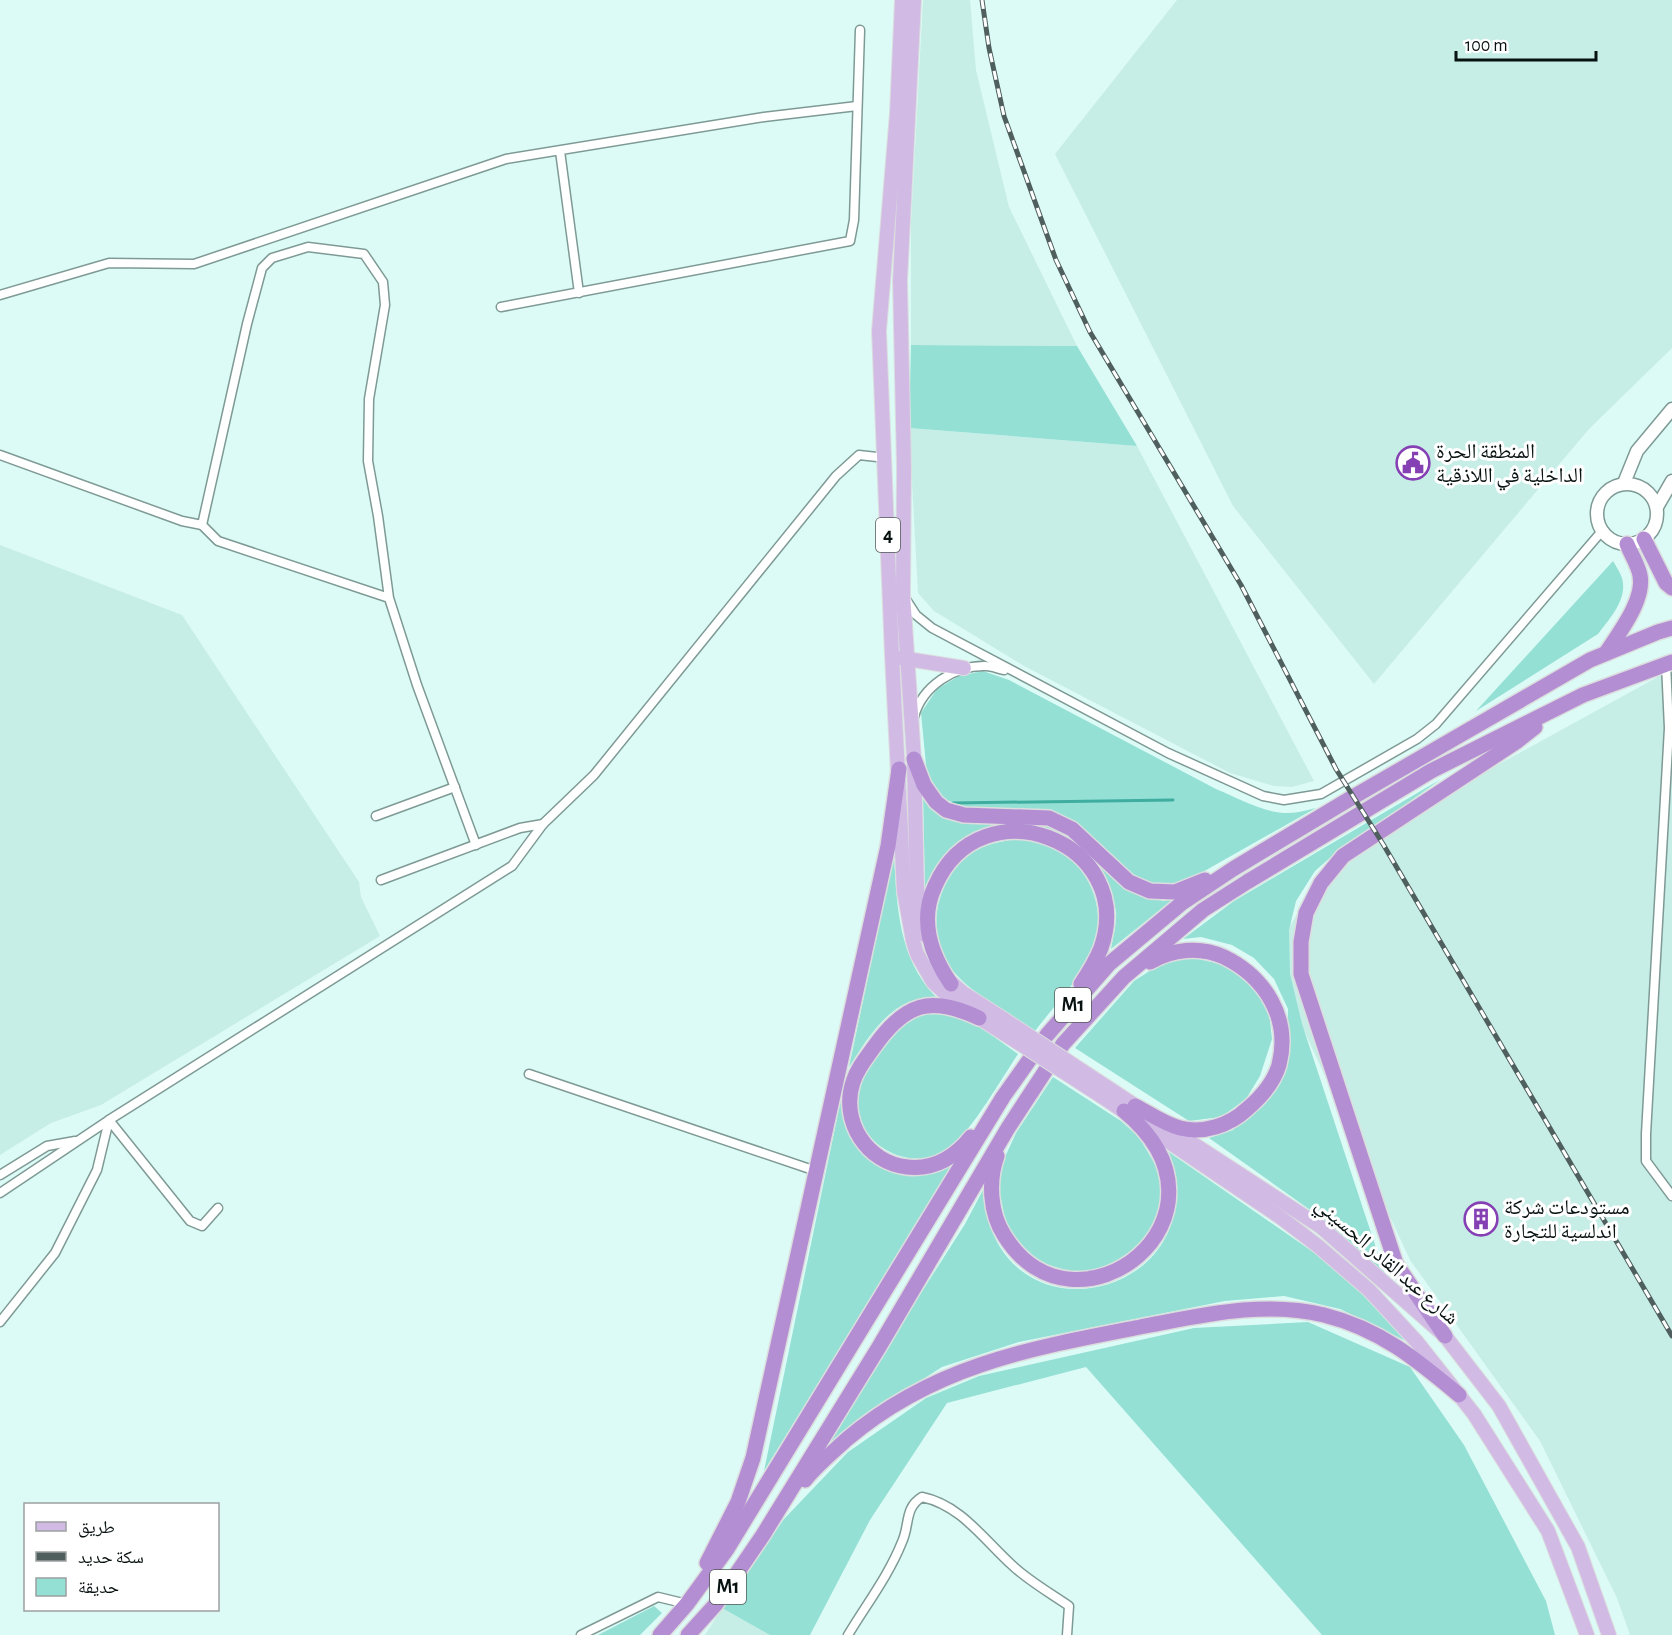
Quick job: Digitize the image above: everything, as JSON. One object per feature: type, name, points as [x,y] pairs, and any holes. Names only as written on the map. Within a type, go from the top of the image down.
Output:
[{"type":"highway","points":[[1644,539],[1666,583],[1672,588]]},
{"type":"highway","points":[[1606,653],[1624,627],[1637,599],[1641,576],[1627,544]]},
{"type":"highway","name":"M1","points":[[660,1635],[687,1604],[727,1549],[1003,1097],[1047,1035],[1108,964],[1182,903],[1233,869],[1590,660],[1672,628]]},
{"type":"highway","name":"M1","points":[[688,1635],[716,1604],[763,1535],[879,1347],[1008,1128],[1064,1044],[1124,977],[1203,910],[1431,771],[1583,695],[1669,663]]},
{"type":"highway","points":[[1445,1336],[1396,1264],[1301,974],[1301,942],[1306,913],[1321,883],[1343,856],[1516,742],[1555,711]]},
{"type":"highway","points":[[914,759],[924,785],[936,802],[946,810],[964,815],[1049,818],[1072,829],[1129,882],[1150,891],[1175,892],[1233,869]]},
{"type":"highway","points":[[687,1604],[738,1502],[753,1458],[888,846],[899,769]]},
{"type":"highway","points":[[951,984],[936,958],[928,925],[929,904],[933,890],[946,865],[966,846],[1004,831],[1032,832],[1058,840],[1080,856],[1096,879],[1101,891],[1106,919],[1105,933],[1096,959],[1047,1035]]},
{"type":"highway","points":[[1124,977],[1164,954],[1199,951],[1218,955],[1250,973],[1261,984],[1278,1016],[1281,1032],[1279,1066],[1269,1085],[1240,1116],[1226,1124],[1210,1128],[1181,1128],[1130,1108]]},
{"type":"highway","points":[[980,1018],[959,1008],[939,1005],[909,1011],[892,1023],[855,1075],[849,1104],[853,1124],[870,1150],[887,1161],[908,1167],[929,1166],[957,1152],[1003,1097]]},
{"type":"highway","points":[[1008,1128],[995,1161],[992,1176],[993,1204],[1002,1232],[1017,1253],[1042,1271],[1067,1278],[1094,1278],[1119,1270],[1140,1255],[1157,1233],[1167,1206],[1167,1176],[1158,1149],[1130,1108]]},
{"type":"highway","points":[[763,1535],[809,1476],[857,1431],[885,1410],[915,1392],[955,1373],[1034,1348],[1203,1315],[1254,1310],[1301,1311],[1356,1325],[1383,1338],[1410,1354],[1459,1395]]},
{"type":"main road","name":"4","points":[[902,0],[897,113],[879,331],[904,891],[913,941],[920,961],[933,982],[957,1004],[980,1018],[1002,1025]]},
{"type":"main road","name":"4","points":[[915,0],[900,281],[904,468],[903,594],[914,759],[917,888],[921,923],[927,948],[933,961],[951,984],[1002,1025]]},
{"type":"main road","points":[[892,656],[964,668]]},
{"type":"main road","name":"شارع عبد القادر الحسيني","points":[[1002,1025],[1104,1092],[1321,1227],[1445,1336],[1499,1406],[1578,1547],[1609,1635]]},
{"type":"main road","name":"شارع عبد القادر الحسيني","points":[[1130,1108],[1318,1246],[1369,1290],[1418,1342],[1474,1414],[1548,1531],[1587,1635]]},
{"type":"street","points":[[501,307],[850,241],[854,220],[860,30]]},
{"type":"street","points":[[0,295],[109,263],[195,264],[506,159],[764,117],[857,106]]},
{"type":"street","points":[[560,151],[579,293]]},
{"type":"street","points":[[202,525],[262,268],[272,258],[308,248],[364,254],[383,282],[385,305],[369,399],[368,461],[389,598],[417,685],[476,844]]},
{"type":"street","points":[[1624,483],[1637,451],[1672,409]]},
{"type":"street","points":[[0,455],[182,521],[202,525],[218,541],[389,598]]},
{"type":"street","points":[[0,1193],[109,1120],[512,866],[543,824],[594,775],[836,476],[859,455],[886,458]]},
{"type":"street","points":[[1657,507],[1649,492],[1633,484],[1624,483],[1609,489],[1598,504],[1597,514],[1602,531],[1617,543],[1627,544],[1644,539],[1655,525],[1657,507],[1672,482]]},
{"type":"street","points":[[903,594],[916,615],[932,628],[1168,753],[1263,796],[1284,800],[1321,794],[1417,739],[1436,724],[1602,531]]},
{"type":"street","points":[[1669,663],[1670,728],[1646,1161],[1672,1196]]},
{"type":"street","points":[[912,727],[916,710],[936,683],[950,674],[964,668],[986,666],[1016,672]]},
{"type":"street","points":[[376,816],[454,787]]},
{"type":"street","points":[[381,880],[520,828],[543,824]]},
{"type":"street","points":[[529,1074],[816,1171]]},
{"type":"street","points":[[109,1120],[190,1221],[202,1226],[218,1208]]},
{"type":"street","points":[[0,1322],[55,1253],[97,1170],[109,1120]]},
{"type":"street","points":[[0,1175],[47,1146],[81,1139]]},
{"type":"street","points":[[848,1635],[903,1541],[910,1510],[914,1503],[922,1497],[948,1506],[964,1518],[1014,1567],[1069,1606],[1067,1635]]},
{"type":"street","points":[[581,1635],[658,1597],[687,1604]]},
{"type":"shaded area","points":[[923,0],[970,0],[976,70],[1009,207],[1077,346],[911,345],[911,223]]},
{"type":"shaded area","points":[[1177,0],[1672,0],[1672,348],[1589,429],[1374,684],[1233,506],[1055,154]]},
{"type":"shaded area","points":[[909,428],[1137,446],[1314,781],[1292,787],[1274,786],[1230,773],[1024,666],[934,611],[918,593]]},
{"type":"shaded area","points":[[0,545],[182,615],[359,882],[361,897],[380,936],[101,1105],[51,1123],[0,1155]]},
{"type":"shaded area","points":[[1665,673],[1672,673],[1672,1635],[1630,1635],[1617,1598],[1540,1441],[1410,1260],[1294,1009],[1281,942],[1324,867],[1501,763]]},
{"type":"shaded area","points":[[722,1608],[770,1635],[705,1635]]},
{"type":"green space","points":[[911,345],[1077,346],[1137,446],[909,428]]},
{"type":"green space","points":[[1613,561],[1622,578],[1622,593],[1617,608],[1598,634],[1476,711]]},
{"type":"green space","points":[[983,671],[1009,680],[1216,789],[1251,804],[1269,811],[1288,813],[1316,808],[1201,873],[1170,886],[1149,886],[1130,875],[1082,828],[1052,810],[965,807],[941,798],[927,775],[921,713],[937,689],[959,676]]},
{"type":"green space","points":[[1441,779],[1390,816],[1347,843],[1315,871],[1296,901],[1289,930],[1290,974],[1302,1024],[1386,1278],[1313,1212],[1209,1138],[1233,1130],[1263,1100],[1287,1063],[1288,1009],[1274,979],[1254,958],[1232,945],[1201,937],[1183,939],[1234,901]]},
{"type":"green space","points":[[923,794],[935,811],[952,821],[1050,822],[1070,834],[1145,896],[1164,901],[1176,897],[1111,949],[1116,912],[1110,889],[1099,869],[1084,852],[1066,839],[1045,829],[1023,825],[1001,826],[969,836],[947,855],[925,888]]},
{"type":"green space","points":[[1016,839],[1039,842],[1068,856],[1088,881],[1098,912],[1098,928],[1091,955],[1069,989],[1035,1031],[990,1002],[958,976],[942,953],[936,923],[942,893],[958,866],[980,848]]},
{"type":"green space","points":[[894,855],[896,893],[907,948],[923,982],[936,997],[909,1002],[890,1014],[874,1030],[849,1067]]},
{"type":"green space","points":[[1185,956],[1225,965],[1253,981],[1268,1002],[1272,1039],[1260,1076],[1246,1099],[1221,1117],[1189,1121],[1075,1048],[1134,981],[1165,961]]},
{"type":"green space","points":[[934,1013],[968,1021],[1018,1054],[978,1116],[951,1147],[935,1156],[918,1159],[900,1156],[884,1149],[861,1123],[857,1106],[859,1088],[870,1065],[901,1028],[918,1017]]},
{"type":"green space","points":[[1053,1077],[1121,1121],[1139,1137],[1156,1166],[1160,1181],[1160,1200],[1156,1220],[1148,1236],[1122,1263],[1079,1274],[1035,1261],[1018,1245],[1006,1223],[999,1190],[999,1174],[1016,1133]]},
{"type":"green space","points":[[841,1099],[846,1124],[851,1135],[858,1146],[868,1153],[899,1169],[916,1174],[934,1172],[955,1163],[764,1471]]},
{"type":"green space","points":[[1166,1150],[1316,1254],[1365,1296],[1406,1341],[1340,1309],[1284,1296],[1225,1301],[1019,1342],[942,1367],[844,1430],[817,1456],[965,1224],[984,1188],[988,1220],[1006,1256],[1033,1278],[1065,1288],[1098,1287],[1129,1275],[1155,1253],[1172,1223],[1176,1185]]},
{"type":"green space","points":[[1308,1322],[1410,1367],[1464,1445],[1546,1601],[1555,1635],[1322,1635],[1086,1367],[947,1403],[870,1520],[810,1635],[770,1635],[722,1608],[784,1519],[848,1452],[926,1398],[979,1376],[1194,1328]]},
{"type":"green space","points":[[654,1606],[662,1613],[640,1635],[598,1635]]},
{"type":"waterway","points":[[953,803],[1173,800]]},
{"type":"railway","points":[[982,0],[989,48],[1004,116],[1056,260],[1090,332],[1241,585],[1336,769],[1383,844],[1672,1336]]},
{"type":"place","name":"المنطقة الحرة الداخلية في اللاذقية","points":[[1413,463]]},
{"type":"place","name":"مستودعات شركة اندلسية للتجارة","points":[[1481,1219]]}]
